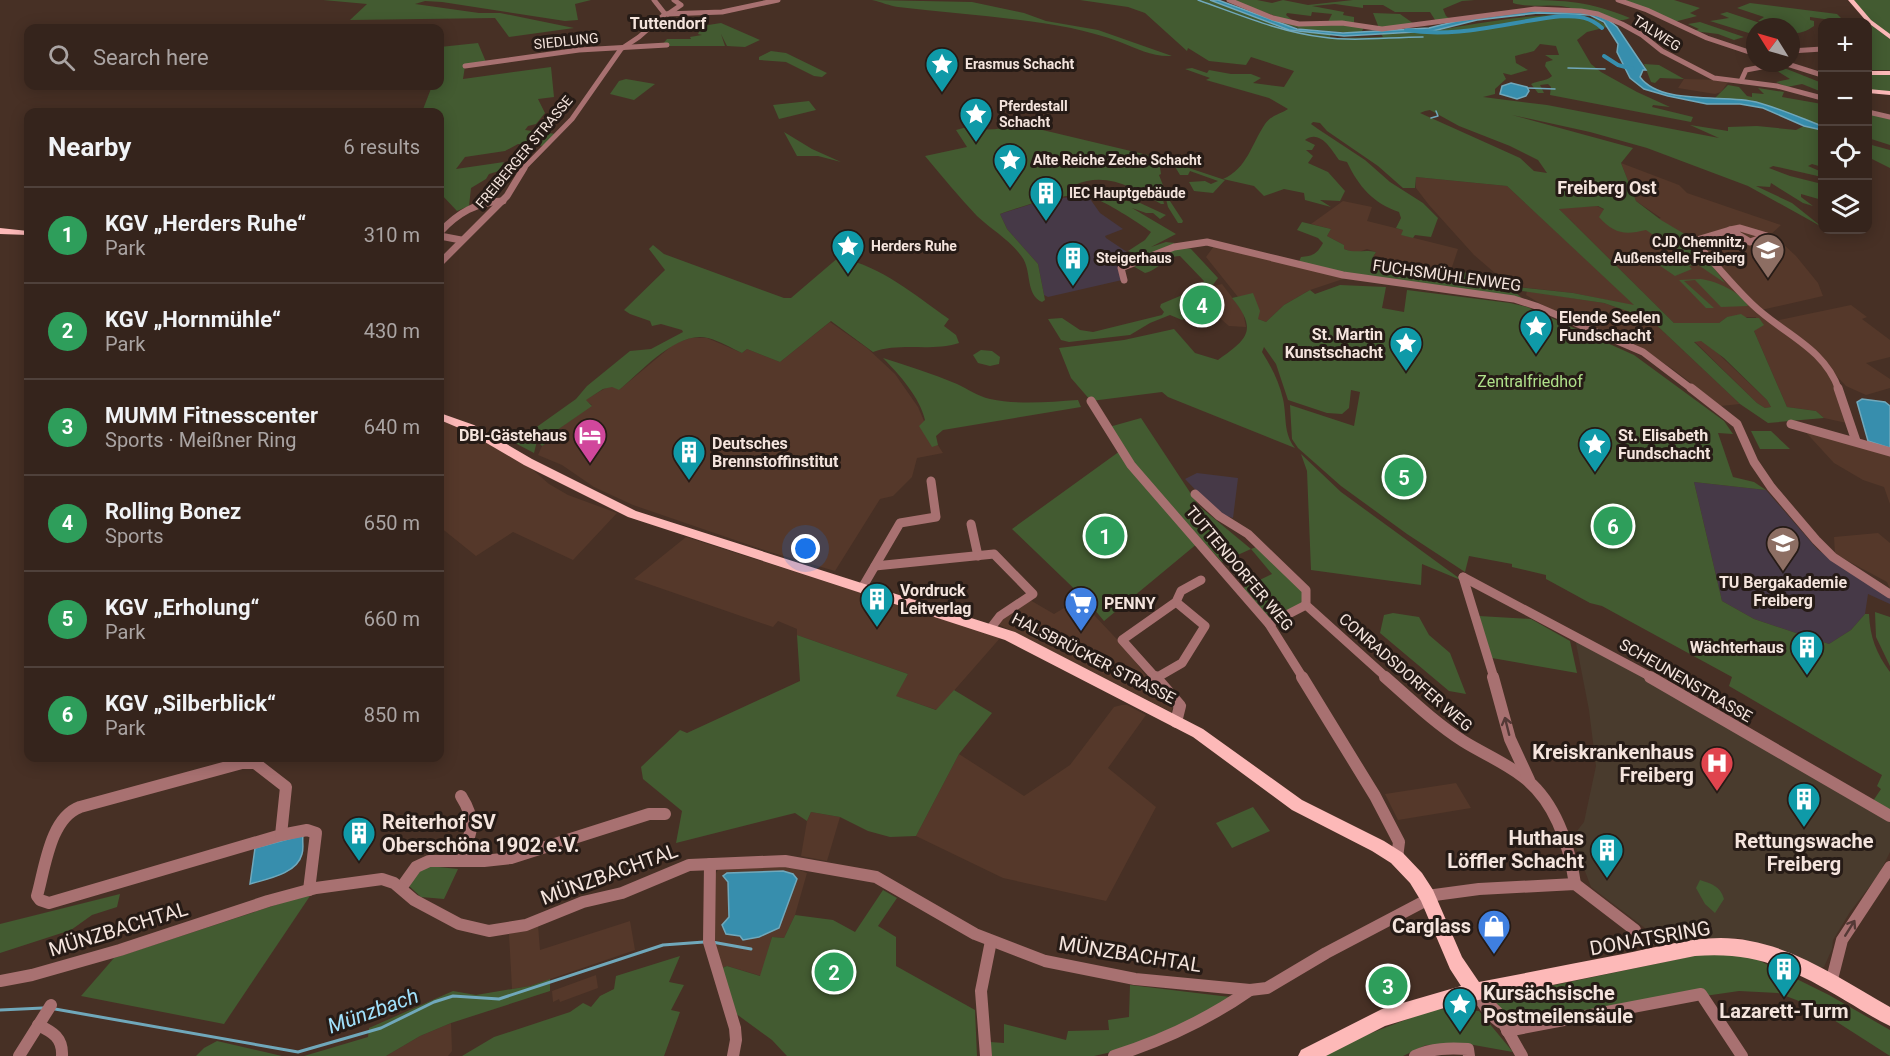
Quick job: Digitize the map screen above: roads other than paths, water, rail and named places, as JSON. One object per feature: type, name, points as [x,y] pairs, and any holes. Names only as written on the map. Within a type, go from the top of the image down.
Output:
[{"type":"main road","points":[[1851,0],[1864,18]]},
{"type":"main road","points":[[1872,25],[1890,37]]},
{"type":"main road","points":[[1872,73],[1890,73]]},
{"type":"main road","points":[[1872,91],[1890,93]]},
{"type":"main road","points":[[0,231],[24,233]]},
{"type":"main road","name":"HALSBRÜCKER STRASSE","points":[[444,418],[470,428],[528,462],[632,514],[990,629],[1054,657],[1204,737],[1297,805],[1397,858],[1416,878],[1428,899],[1456,963],[1475,992]]},
{"type":"main road","name":"DONATSRING","points":[[1307,1056],[1382,1018],[1475,992],[1695,948],[1725,946],[1759,951],[1831,983],[1890,1017]]},
{"type":"street","points":[[654,0],[666,14]]},
{"type":"street","points":[[666,14],[681,5],[674,0]]},
{"type":"street","points":[[666,14],[722,12],[778,0]]},
{"type":"street","name":"TALWEG","points":[[1230,0],[1293,23],[1311,25],[1342,23],[1387,29],[1535,9],[1581,11],[1598,14],[1622,24],[1642,35],[1662,51],[1718,80],[1793,89],[1818,97]]},
{"type":"street","points":[[1618,0],[1658,13],[1714,41],[1746,51]]},
{"type":"street","name":"FREIBERGER STRASSE","points":[[444,259],[503,201],[524,168],[572,119],[621,49],[666,14]]},
{"type":"street","name":"SIEDLUNG","points":[[465,66],[579,50],[667,45]]},
{"type":"street","points":[[1800,50],[1818,49]]},
{"type":"street","points":[[1800,68],[1818,74]]},
{"type":"street","points":[[1741,81],[1746,70]]},
{"type":"street","points":[[1872,113],[1890,117]]},
{"type":"street","points":[[444,229],[457,213],[464,209],[492,201],[503,201]]},
{"type":"street","points":[[1730,230],[1700,239],[1698,242],[1702,250],[1755,307],[1796,336],[1824,361],[1836,382],[1856,441]]},
{"type":"street","points":[[444,235],[461,240]]},
{"type":"street","name":"FUCHSMÜHLENWEG","points":[[1124,280],[1121,268],[1174,247],[1207,242],[1342,275],[1505,297],[1536,306],[1643,352],[1730,417],[1737,424],[1754,462],[1771,487],[1816,540],[1833,556],[1890,594]]},
{"type":"street","name":"TUTTENDORFER WEG","points":[[1091,401],[1131,465],[1269,624],[1350,751],[1399,842],[1397,858]]},
{"type":"street","points":[[1791,424],[1890,452]]},
{"type":"street","points":[[862,588],[900,523],[936,517],[931,481]]},
{"type":"street","name":"CONRADSDORFER WEG","points":[[1195,494],[1219,516],[1248,534],[1305,590],[1306,605],[1372,667],[1451,733],[1529,780],[1552,809],[1563,832],[1575,884]]},
{"type":"street","points":[[971,524],[978,556]]},
{"type":"street","points":[[875,566],[994,554],[1034,594],[1000,616],[990,629]]},
{"type":"street","name":"SCHEUNENSTRASSE","points":[[1529,780],[1510,740],[1488,657],[1463,577],[1631,666],[1890,816]]},
{"type":"street","points":[[1176,722],[1180,706],[1122,640],[1176,602],[1181,591],[1201,580]]},
{"type":"street","points":[[1156,678],[1182,663],[1205,626],[1176,602]]},
{"type":"street","points":[[1269,624],[1306,605]]},
{"type":"street","points":[[281,835],[286,787],[255,763],[242,763],[80,807],[66,813],[56,829],[37,889],[37,896],[40,900],[49,903],[281,835],[307,830],[316,833],[317,838],[309,890]]},
{"type":"street","points":[[460,861],[474,822],[470,809],[461,796]]},
{"type":"street","points":[[401,888],[410,874],[422,863],[429,861],[484,861],[511,858],[649,814],[665,814]]},
{"type":"street","name":"MÜNZBACHTAL","points":[[0,981],[32,975],[120,950],[268,901],[309,890],[381,879],[401,888],[414,900],[459,924],[489,931],[526,925],[583,902],[622,893],[689,865],[785,861],[868,875],[882,880],[991,941],[1046,961],[1135,979],[1250,990],[1267,988],[1428,899],[1479,889],[1575,884]]},
{"type":"street","points":[[710,864],[709,942],[735,1028],[736,1040],[732,1056]]},
{"type":"street","points":[[1831,983],[1842,940],[1890,867]]},
{"type":"street","points":[[1575,884],[1635,930]]},
{"type":"street","points":[[986,1056],[981,991],[991,941]]},
{"type":"street","points":[[1114,1056],[1133,1050],[1223,1009],[1250,990]]},
{"type":"street","points":[[1475,992],[1490,1014],[1505,1027],[1522,1056]]},
{"type":"street","points":[[1505,1027],[1701,994],[1742,1056]]},
{"type":"street","points":[[19,1056],[45,1015],[63,1042],[62,1056]]},
{"type":"street","points":[[1415,1056],[1430,1050],[1468,1053]]},
{"type":"water","points":[[1210,0],[1218,0],[1297,29],[1343,33],[1429,28],[1457,21],[1524,11],[1587,12],[1607,19],[1617,27],[1646,70],[1643,70],[1640,77],[1650,86],[1678,96],[1756,102],[1818,124],[1818,129],[1804,126],[1763,108],[1740,104],[1707,104],[1644,89],[1630,78],[1617,52],[1618,44],[1604,22],[1590,15],[1538,13],[1477,20],[1433,31],[1344,36],[1289,30]]},
{"type":"water","points":[[1511,83],[1527,87],[1529,91],[1526,96],[1517,99],[1500,94],[1502,86]]},
{"type":"water","points":[[1862,399],[1885,402],[1890,406],[1890,448],[1868,441],[1857,402]]},
{"type":"water","points":[[303,835],[303,852],[294,866],[281,875],[250,884],[255,848]]},
{"type":"water","points":[[783,871],[793,874],[797,879],[779,928],[759,937],[743,940],[740,936],[726,934],[722,925],[729,917],[728,882],[723,876],[727,873]]},
{"type":"waterway","points":[[1198,0],[1259,22],[1306,35],[1347,39],[1423,37]]},
{"type":"waterway","points":[[1406,30],[1465,31],[1563,16],[1584,18],[1602,28]]},
{"type":"waterway","points":[[1604,56],[1618,65],[1633,69]]},
{"type":"waterway","points":[[1568,68],[1605,69]]},
{"type":"waterway","points":[[1528,88],[1555,89]]},
{"type":"waterway","points":[[1431,118],[1438,116],[1436,111]]},
{"type":"waterway","name":"Münzbach","points":[[55,1009],[298,1052],[381,1028],[434,1002],[453,996],[499,999],[663,945],[704,942]]},
{"type":"waterway","name":"Münzbach","points":[[712,942],[751,949]]},
{"type":"waterway","name":"Münzbach","points":[[0,1010],[43,1008]]},
{"type":"place","name":"Erasmus Schacht","points":[[942,93]]},
{"type":"place","name":"Pferdestall Schacht","points":[[976,143]]},
{"type":"place","name":"Alte Reiche Zeche Schacht","points":[[1010,189]]},
{"type":"place","name":"IEC Hauptgebäude","points":[[1046,222]]},
{"type":"place","name":"Herders Ruhe","points":[[848,275]]},
{"type":"place","name":"CJD Chemnitz, Außenstelle Freiberg","points":[[1768,279]]},
{"type":"place","name":"Steigerhaus","points":[[1073,287]]},
{"type":"place","name":"Rolling Bonez","points":[[1202,305]]},
{"type":"place","name":"Elende Seelen Fundschacht","points":[[1536,355]]},
{"type":"place","name":"St. Martin Kunstschacht","points":[[1406,372]]},
{"type":"place","name":"DBI-Gästehaus","points":[[590,464]]},
{"type":"place","name":"St. Elisabeth Fundschacht","points":[[1595,473]]},
{"type":"place","name":"KGV „Erholung“","points":[[1404,477]]},
{"type":"place","name":"Deutsches Brennstoffinstitut","points":[[689,481]]},
{"type":"place","name":"KGV „Silberblick“","points":[[1613,526]]},
{"type":"place","name":"KGV „Herders Ruhe“","points":[[1105,536]]},
{"type":"place","name":"TU Bergakademie Freiberg","points":[[1783,572]]},
{"type":"place","name":"Vordruck Leitverlag","points":[[877,628]]},
{"type":"place","name":"PENNY","points":[[1081,632]]},
{"type":"place","name":"Wächterhaus","points":[[1807,676]]},
{"type":"place","name":"Kreiskrankenhaus Freiberg","points":[[1717,792]]},
{"type":"place","name":"Rettungswache Freiberg","points":[[1804,828]]},
{"type":"place","name":"Reiterhof SV Oberschöna 1902 e.V.","points":[[359,862]]},
{"type":"place","name":"Huthaus Löffler Schacht","points":[[1607,879]]},
{"type":"place","name":"Carglass","points":[[1494,955]]},
{"type":"place","name":"KGV „Hornmühle“","points":[[834,972]]},
{"type":"place","name":"MUMM Fitnesscenter","points":[[1388,986]]},
{"type":"place","name":"Lazarett-Turm","points":[[1784,998]]},
{"type":"place","name":"Kursächsische Postmeilensäule","points":[[1460,1033]]},
{"type":"district","name":"Tuttendorf","points":[[668,23]]},
{"type":"district","name":"Freiberg Ost","points":[[1607,188]]},
{"type":"park label","name":"Zentralfriedhof","points":[[1530,381]]}]
